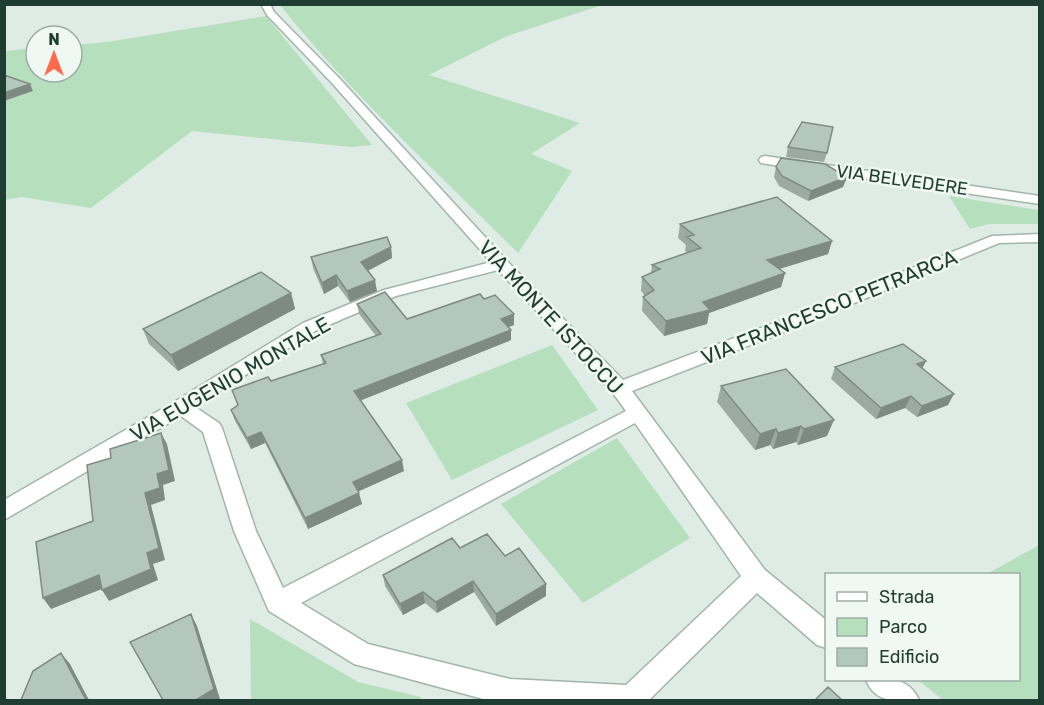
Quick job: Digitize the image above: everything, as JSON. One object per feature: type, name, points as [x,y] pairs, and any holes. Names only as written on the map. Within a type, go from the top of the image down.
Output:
[{"type":"street","name":"VIA MONTE ISTOCCU","points":[[265,4],[270,13],[335,80],[501,264],[620,388],[756,578],[825,635]]},
{"type":"street","name":"VIA BELVEDERE","points":[[765,160],[1040,200]]},
{"type":"street","name":"VIA FRANCESCO PETRARCA","points":[[620,388],[798,320],[997,239],[1040,238]]},
{"type":"street","name":"VIA EUGENIO MONTALE","points":[[4,511],[181,407],[309,327],[390,293],[501,264]]},
{"type":"street","points":[[181,407],[212,428],[245,531],[278,603],[363,655],[510,693],[631,699],[756,578]]},
{"type":"street","points":[[278,603],[638,413]]},
{"type":"street","points":[[880,681],[905,700]]},
{"type":"green space","points":[[280,5],[602,5],[507,36],[429,75],[580,123],[531,154],[572,171],[518,253],[365,101]]},
{"type":"green space","points":[[266,16],[372,145],[351,147],[192,131],[91,208],[21,197],[5,200],[4,51],[24,49],[24,84],[84,84],[84,44]]},
{"type":"green space","points":[[949,196],[1039,210],[1039,224],[989,224],[970,229]]},
{"type":"green space","points":[[552,345],[598,410],[452,480],[406,403]]},
{"type":"green space","points":[[617,438],[690,538],[583,603],[501,504]]},
{"type":"green space","points":[[1039,545],[1039,700],[943,700],[919,681],[1020,681],[1020,573],[989,573]]},
{"type":"green space","points":[[250,619],[358,682],[421,697],[420,700],[251,700]]},
{"type":"building","points":[[4,75],[24,82],[24,84],[30,84],[4,93]]},
{"type":"building","points":[[802,122],[833,127],[827,153],[788,147]]},
{"type":"building","points":[[781,158],[825,164],[847,177],[811,191],[782,176],[776,167]]},
{"type":"building","points":[[777,197],[832,241],[767,260],[785,273],[703,302],[710,310],[666,321],[643,297],[654,290],[642,277],[660,269],[652,265],[701,248],[687,237],[694,235],[680,224]]},
{"type":"building","points":[[387,237],[391,247],[361,262],[375,280],[347,291],[336,275],[322,283],[311,257]]},
{"type":"building","points":[[261,272],[291,293],[171,355],[143,329]]},
{"type":"building","points":[[385,292],[407,319],[480,294],[484,299],[495,295],[514,314],[501,319],[511,330],[354,391],[402,460],[353,482],[359,493],[305,518],[261,432],[247,438],[231,410],[238,405],[232,390],[268,377],[271,381],[326,363],[321,355],[381,334],[357,304]]},
{"type":"building","points":[[903,344],[926,361],[917,364],[954,394],[922,406],[911,396],[881,408],[835,367]]},
{"type":"building","points":[[786,369],[834,420],[804,429],[801,426],[778,433],[776,429],[760,434],[721,386]]},
{"type":"building","points":[[161,433],[169,470],[157,474],[160,488],[145,493],[159,548],[147,553],[151,569],[102,590],[99,575],[43,598],[36,542],[93,521],[87,465],[111,458],[110,449]]},
{"type":"building","points":[[487,534],[505,556],[519,548],[546,584],[496,614],[473,581],[436,602],[423,592],[400,604],[383,575],[452,538],[460,548]]},
{"type":"building","points":[[191,614],[214,689],[196,700],[163,700],[130,642]]},
{"type":"building","points":[[61,653],[86,700],[21,700],[33,671]]},
{"type":"building","points":[[828,687],[842,700],[815,700]]}]
